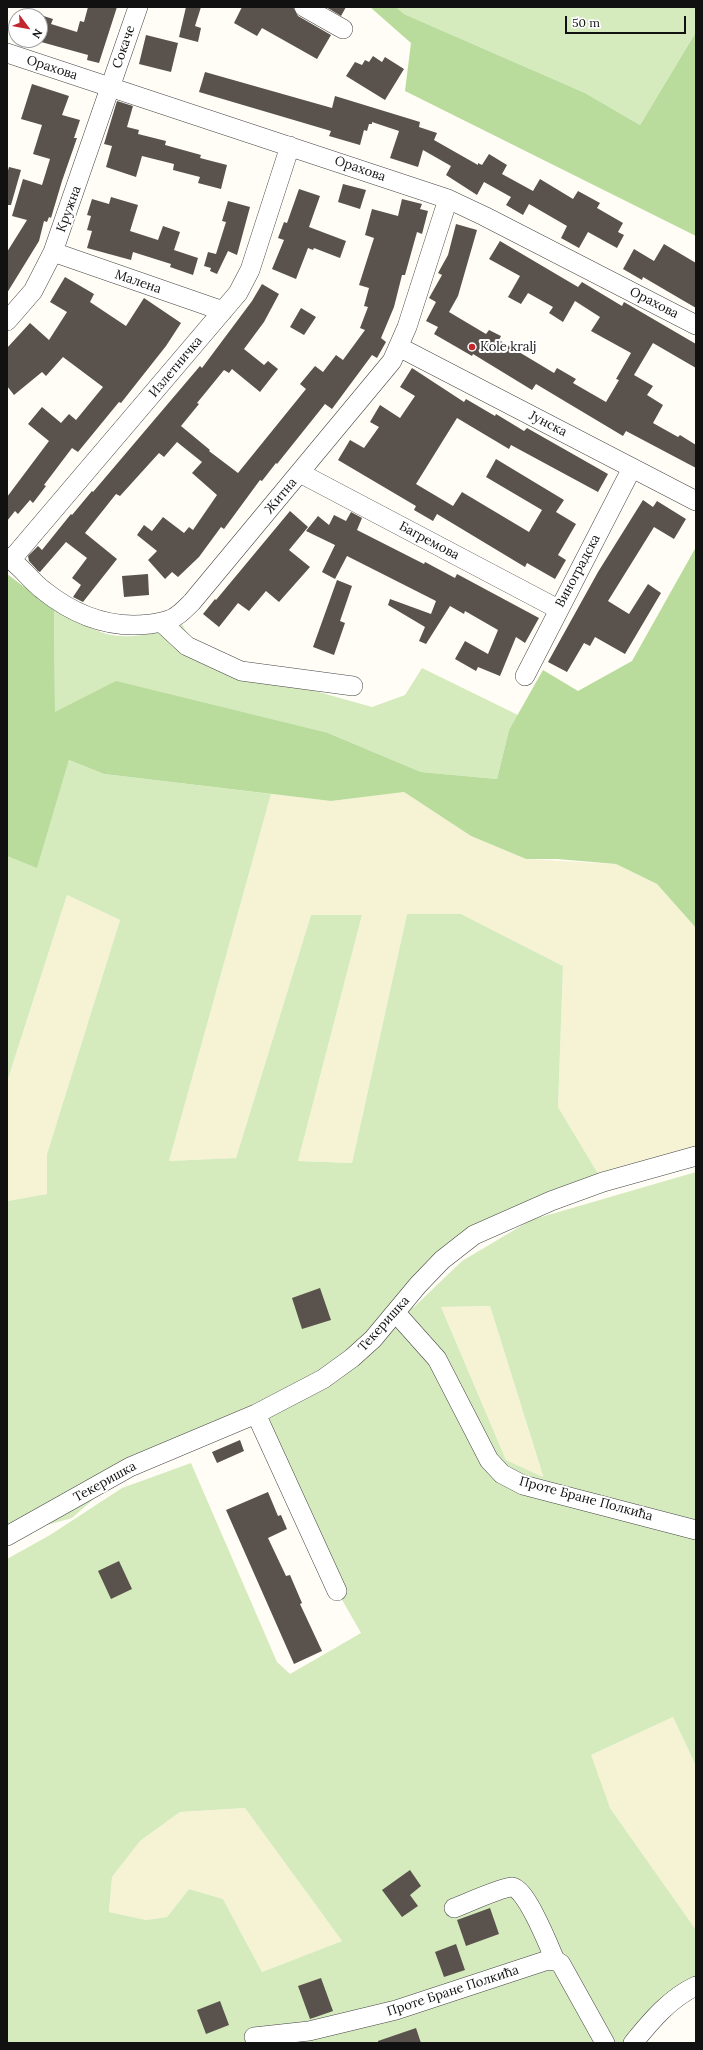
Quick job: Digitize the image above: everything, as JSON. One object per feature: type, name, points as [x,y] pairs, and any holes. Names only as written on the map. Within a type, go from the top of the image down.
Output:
[{"type":"street","name":"Сокаче","points":[[110,87],[138,7]]},
{"type":"street","points":[[304,7],[343,30]]},
{"type":"street","name":"Орахова","points":[[7,53],[448,199],[696,325]]},
{"type":"street","name":"Кружна","points":[[7,321],[33,291],[53,252],[110,87]]},
{"type":"street","name":"Излетничка","points":[[9,558],[238,293],[250,270],[290,146]]},
{"type":"street","name":"Житна","points":[[9,558],[53,597],[91,618],[109,624],[127,625],[161,622],[171,619],[179,614],[192,602],[392,361],[399,347],[413,309],[448,199]]},
{"type":"street","name":"Малена","points":[[53,252],[223,311]]},
{"type":"street","name":"Јунска","points":[[399,347],[696,501]]},
{"type":"street","name":"Виноградска","points":[[525,676],[558,609],[632,468]]},
{"type":"street","name":"Багремова","points":[[300,473],[558,609]]},
{"type":"street","points":[[161,622],[187,646],[241,671],[353,686]]},
{"type":"street","name":"Текеришка","points":[[7,1536],[130,1467],[256,1414],[323,1379],[352,1358],[373,1339],[418,1285],[442,1260],[474,1235],[545,1203],[595,1184],[696,1156]]},
{"type":"street","name":"Проте Бране Полкића","points":[[396,1313],[437,1359],[489,1460],[502,1474],[523,1485],[696,1530]]},
{"type":"street","points":[[256,1414],[337,1591]]},
{"type":"street","points":[[454,1908],[512,1887],[518,1890],[526,1899],[555,1960],[561,1964],[605,2043]]},
{"type":"street","name":"Проте Бране Полкића","points":[[254,2037],[315,2030],[396,2010],[524,1968],[555,1960]]},
{"type":"street","points":[[633,2043],[664,2009],[687,1990],[696,1986]]},
{"type":"shaded area","points":[[404,792],[471,836],[526,859],[616,864],[657,884],[696,928],[696,1156],[603,1182],[558,1107],[563,966],[461,914],[407,914],[352,1163],[298,1161],[362,915],[311,915],[236,1158],[169,1161],[271,794],[331,801]]},
{"type":"shaded area","points":[[67,895],[120,920],[47,1154],[47,1194],[7,1201],[7,1082]]},
{"type":"shaded area","points":[[490,1306],[543,1477],[506,1460],[441,1307]]},
{"type":"shaded area","points":[[673,1717],[696,1766],[696,1930],[610,1808],[589,1756]]},
{"type":"shaded area","points":[[245,1808],[342,1941],[262,1972],[223,1899],[189,1889],[167,1917],[146,1920],[109,1912],[112,1877],[140,1841],[180,1812]]},
{"type":"green space","points":[[370,7],[396,7],[404,14],[585,93],[640,125],[696,32],[696,236],[405,91],[411,43]]},
{"type":"green space","points":[[396,7],[696,7],[696,32],[640,125],[585,93],[404,14]]},
{"type":"green space","points":[[696,547],[696,928],[657,884],[616,864],[557,859],[526,859],[471,836],[404,792],[331,801],[104,774],[69,760],[37,868],[7,856],[7,574],[54,609],[55,712],[116,681],[328,733],[421,772],[497,779],[509,730],[543,670],[578,691],[632,661]]},
{"type":"green space","points":[[54,609],[95,630],[116,636],[145,635],[182,624],[190,638],[238,660],[315,691],[372,707],[405,695],[422,668],[518,715],[509,730],[497,779],[421,772],[328,733],[55,713]]},
{"type":"green space","points":[[69,760],[104,774],[271,794],[169,1161],[236,1158],[311,915],[362,915],[298,1161],[352,1163],[407,914],[461,914],[563,966],[558,1107],[603,1182],[474,1235],[397,1313],[414,1307],[462,1261],[531,1220],[696,1172],[696,1766],[673,1717],[591,1755],[610,1808],[696,1930],[696,1986],[633,2043],[7,2043],[7,1559],[50,1535],[122,1488],[191,1463],[277,1662],[290,1674],[361,1633],[337,1591],[255,1414],[130,1467],[72,1518],[7,1536],[7,1201],[47,1194],[47,1154],[120,920],[67,895],[7,1082],[7,856],[37,867]],"holes":[[[490,1306],[543,1476],[543,1477],[506,1460],[441,1307]],[[245,1808],[342,1941],[262,1972],[223,1899],[189,1889],[167,1917],[146,1920],[109,1912],[112,1877],[140,1841],[180,1812]]]},
{"type":"building","points":[[88,7],[117,7],[99,63],[87,60],[88,55],[48,44],[48,17],[53,19],[51,24],[77,32],[80,21],[84,22]]},
{"type":"building","points":[[186,7],[201,7],[195,26],[201,28],[198,42],[179,37]]},
{"type":"building","points":[[242,7],[293,7],[298,16],[331,35],[317,59],[262,28],[257,36],[234,23]]},
{"type":"building","points":[[326,7],[346,7],[341,16]]},
{"type":"building","points":[[146,35],[178,43],[171,72],[139,64]]},
{"type":"building","points":[[373,56],[382,62],[385,57],[404,69],[385,100],[346,76],[355,62],[362,65],[365,60],[369,62]]},
{"type":"building","points":[[205,72],[332,108],[335,96],[420,122],[419,127],[437,133],[434,140],[478,165],[478,163],[482,165],[489,154],[507,165],[502,174],[533,191],[540,179],[573,199],[578,191],[600,203],[597,208],[623,223],[618,232],[624,235],[617,248],[588,232],[579,248],[561,238],[567,226],[529,204],[523,215],[506,205],[511,197],[484,182],[477,195],[446,175],[451,166],[423,150],[418,167],[390,158],[399,131],[372,122],[372,124],[369,124],[367,131],[364,130],[360,145],[329,136],[331,131],[199,92]]},
{"type":"building","points":[[32,84],[69,96],[62,115],[80,120],[74,138],[77,138],[51,218],[49,217],[47,222],[44,221],[39,241],[7,293],[7,252],[27,220],[12,216],[23,179],[42,185],[50,159],[33,154],[42,125],[21,119]]},
{"type":"building","points":[[117,101],[133,106],[127,127],[139,130],[138,134],[166,141],[165,145],[201,155],[200,158],[227,165],[221,189],[198,183],[200,177],[173,170],[174,164],[142,156],[136,177],[106,167],[112,146],[104,144]]},
{"type":"building","points":[[9,167],[21,170],[11,205],[7,205],[7,174]]},
{"type":"building","points":[[343,184],[366,190],[360,209],[338,202]]},
{"type":"building","points":[[299,189],[320,196],[309,227],[346,241],[340,258],[314,248],[313,250],[308,248],[296,279],[272,269],[284,240],[278,238],[284,222],[287,223]]},
{"type":"building","points":[[111,197],[138,205],[130,231],[158,240],[163,226],[180,232],[174,250],[198,258],[193,275],[170,267],[171,264],[133,252],[131,260],[87,248],[92,231],[87,230],[91,216],[87,215],[92,199],[109,204]]},
{"type":"building","points":[[402,199],[422,204],[420,209],[428,211],[422,234],[417,232],[405,275],[402,275],[394,307],[381,338],[386,342],[377,358],[372,355],[332,409],[325,404],[277,464],[276,463],[262,481],[260,480],[224,529],[221,527],[199,557],[178,577],[172,572],[165,579],[148,560],[157,551],[137,535],[144,525],[152,531],[163,517],[184,533],[189,527],[193,530],[217,495],[192,473],[202,462],[177,442],[164,457],[159,453],[120,496],[116,494],[85,533],[117,559],[83,602],[73,597],[81,585],[72,578],[87,558],[66,542],[40,572],[38,571],[29,561],[28,556],[38,546],[42,550],[71,514],[72,515],[92,491],[93,492],[200,366],[202,368],[252,301],[262,284],[279,294],[264,322],[244,349],[264,365],[268,361],[278,369],[260,392],[232,369],[229,373],[224,370],[197,403],[199,404],[181,426],[210,450],[209,451],[238,473],[306,389],[300,384],[315,366],[323,372],[336,355],[343,360],[365,330],[360,328],[368,307],[364,306],[369,288],[359,285],[374,238],[365,235],[372,209],[398,216]]},
{"type":"building","points":[[228,201],[250,207],[237,255],[228,251],[217,274],[210,271],[211,268],[204,266],[208,252],[216,254],[226,222],[222,221]]},
{"type":"building","points":[[456,224],[477,230],[458,296],[449,312],[486,334],[489,330],[501,336],[499,340],[554,373],[557,368],[576,379],[573,383],[606,402],[619,380],[616,379],[631,353],[591,331],[600,317],[575,301],[563,322],[549,313],[553,307],[528,293],[521,304],[508,297],[520,276],[489,259],[500,241],[578,287],[582,282],[622,306],[624,302],[696,344],[696,368],[653,343],[634,375],[653,386],[647,395],[663,405],[653,423],[678,437],[680,435],[696,445],[696,468],[626,431],[623,436],[536,384],[532,390],[473,354],[472,356],[434,334],[438,327],[426,321],[436,302],[429,298],[442,275],[438,273],[448,255]]},
{"type":"building","points":[[664,244],[696,263],[696,308],[643,277],[642,280],[623,269],[634,249],[654,261]]},
{"type":"building","points":[[65,277],[94,294],[90,302],[126,326],[144,298],[181,323],[166,346],[121,403],[119,402],[78,452],[72,448],[44,485],[46,486],[33,503],[30,500],[18,514],[15,511],[7,521],[7,497],[49,441],[28,424],[42,407],[61,423],[69,414],[76,420],[103,387],[63,357],[46,376],[42,372],[14,395],[7,386],[7,348],[30,323],[49,340],[67,312],[50,302]]},
{"type":"building","points":[[301,308],[316,317],[304,335],[290,327]]},
{"type":"building","points":[[412,368],[464,402],[466,399],[495,416],[496,414],[524,431],[527,428],[608,474],[598,492],[511,445],[509,449],[457,418],[416,484],[453,506],[462,492],[529,532],[542,510],[486,477],[496,459],[564,500],[556,512],[576,524],[558,555],[566,560],[555,579],[527,563],[525,567],[437,514],[433,521],[414,510],[416,506],[338,460],[350,440],[364,448],[379,427],[370,422],[380,405],[400,418],[415,396],[400,387]]},
{"type":"building","points":[[643,500],[653,507],[657,501],[686,519],[674,539],[654,527],[608,601],[629,614],[648,584],[661,593],[625,654],[595,637],[590,646],[584,643],[567,672],[548,662],[598,572]]},
{"type":"building","points":[[290,511],[308,527],[289,550],[310,567],[279,602],[266,591],[249,611],[238,603],[219,627],[203,614]]},
{"type":"building","points":[[351,512],[362,518],[357,530],[455,578],[457,574],[539,618],[525,643],[516,637],[500,676],[478,667],[476,671],[455,659],[465,641],[488,654],[498,630],[465,611],[464,614],[450,606],[426,644],[419,641],[425,627],[388,605],[390,599],[431,614],[436,601],[347,556],[335,579],[322,572],[335,545],[306,531],[318,516],[329,525],[334,515],[346,521]]},
{"type":"building","points":[[148,574],[149,595],[124,597],[122,576]]},
{"type":"building","points":[[337,580],[352,586],[340,621],[345,623],[334,655],[313,647]]},
{"type":"building","points":[[320,1288],[331,1320],[302,1329],[292,1298]]},
{"type":"building","points":[[240,1440],[244,1451],[217,1463],[212,1452]]},
{"type":"building","points":[[268,1492],[278,1516],[281,1515],[287,1529],[268,1538],[286,1576],[290,1575],[302,1603],[300,1604],[322,1651],[294,1664],[226,1510]]},
{"type":"building","points":[[119,1561],[132,1589],[111,1599],[98,1571]]},
{"type":"building","points":[[410,1870],[421,1886],[410,1895],[418,1906],[402,1917],[382,1890]]},
{"type":"building","points":[[490,1908],[499,1934],[466,1946],[457,1920]]},
{"type":"building","points":[[456,1944],[465,1970],[444,1977],[435,1952]]},
{"type":"building","points":[[321,1978],[333,2011],[310,2019],[298,1986]]},
{"type":"building","points":[[220,2001],[229,2025],[206,2034],[197,2010]]},
{"type":"building","points":[[416,2028],[421,2043],[378,2043],[378,2041]]},
{"type":"place","name":"Kole kralj","points":[[472,347]]}]
